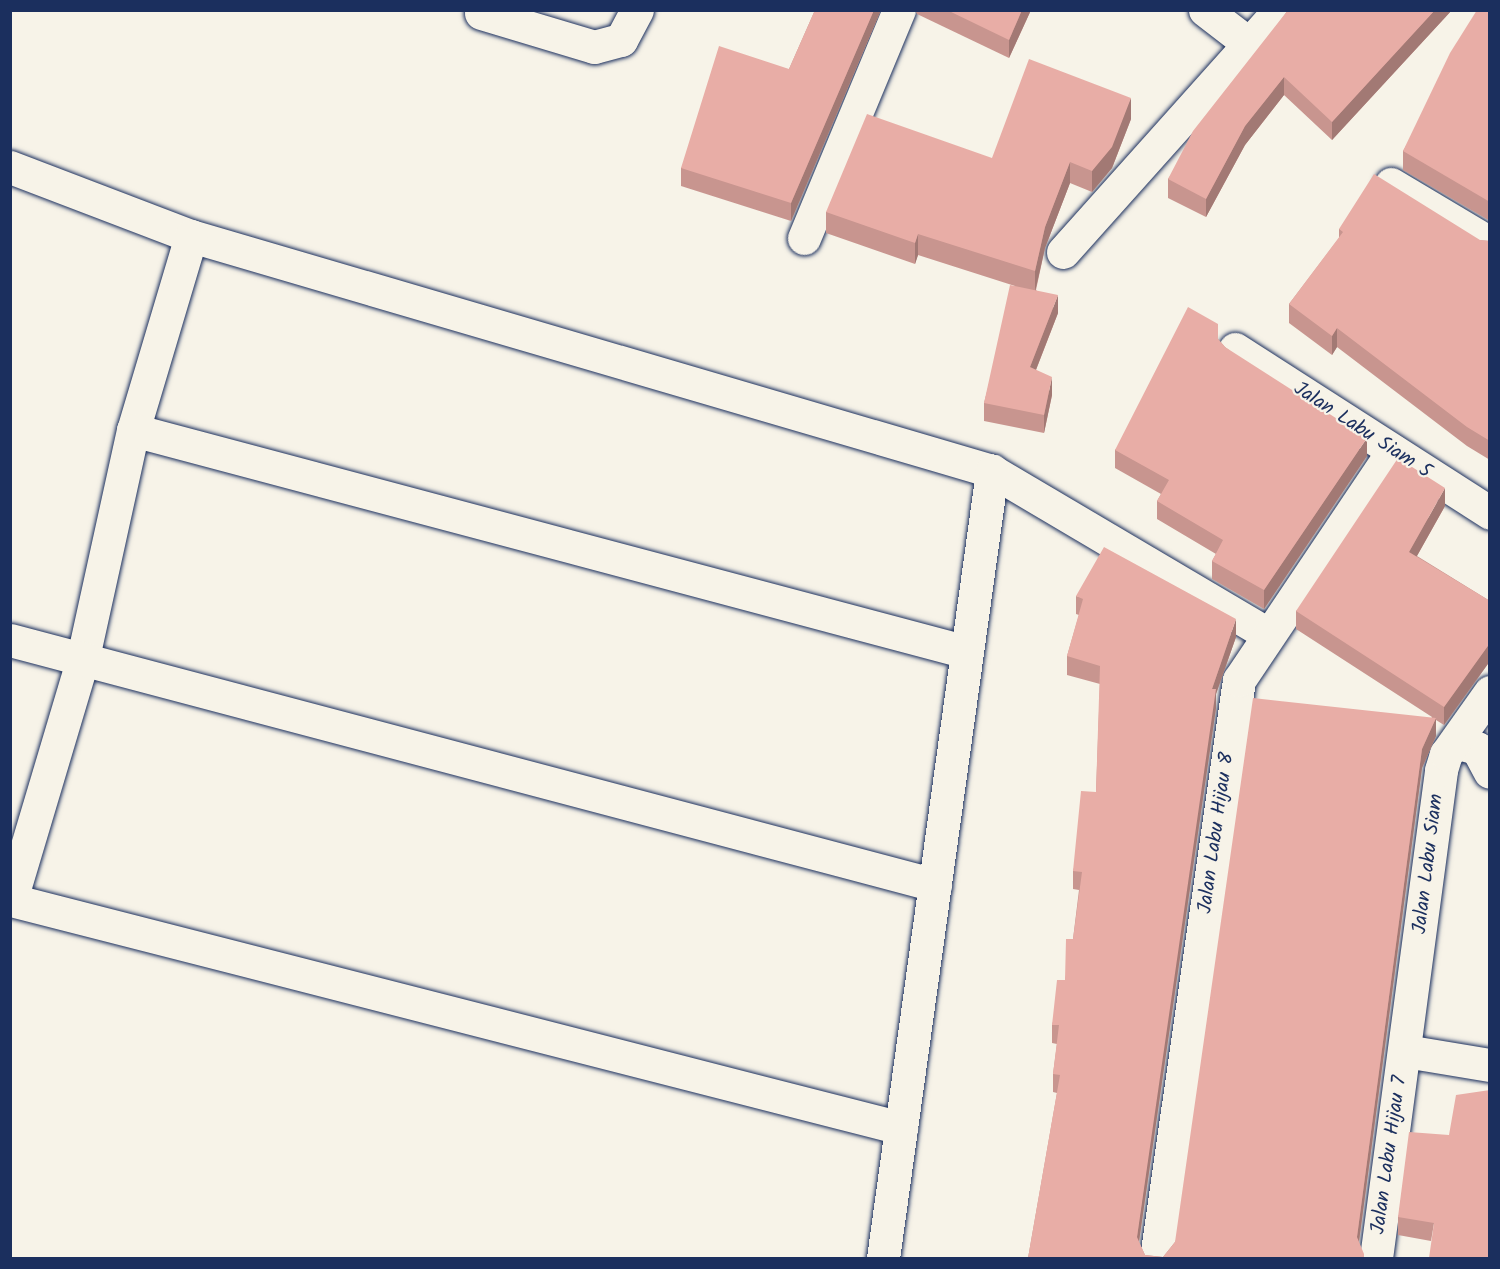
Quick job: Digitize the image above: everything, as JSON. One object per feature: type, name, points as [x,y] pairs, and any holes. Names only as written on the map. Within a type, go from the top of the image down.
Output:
[{"type":"street","points":[[481,13],[594,46],[621,40],[637,10]]},
{"type":"street","points":[[804,238],[899,10]]},
{"type":"street","points":[[1205,10],[1248,43]]},
{"type":"street","points":[[1063,252],[1279,10]]},
{"type":"street","points":[[10,167],[190,236],[992,471],[1268,634]]},
{"type":"street","points":[[1391,183],[1490,243]]},
{"type":"street","points":[[190,236],[133,430],[82,658],[11,900],[901,1128]]},
{"type":"street","name":"Jalan Labu Siam 5","points":[[1235,350],[1490,513]]},
{"type":"street","points":[[133,430],[968,652]]},
{"type":"street","name":"Jalan Labu Hijau 8","points":[[1156,1258],[1239,680],[1393,451]]},
{"type":"street","points":[[883,1258],[992,471]]},
{"type":"street","points":[[10,640],[935,885]]},
{"type":"street","name":"Jalan Labu Siam","points":[[1405,1051],[1441,771],[1446,754],[1458,743],[1490,692]]},
{"type":"street","points":[[1458,743],[1477,748],[1490,772]]},
{"type":"street","points":[[1405,1051],[1490,1065]]},
{"type":"street","name":"Jalan Labu Hijau 7","points":[[1376,1258],[1405,1051]]},
{"type":"building","points":[[815,10],[874,10],[791,203],[681,168],[719,46],[789,69]]},
{"type":"building","points":[[947,10],[1022,10],[1009,40]]},
{"type":"building","points":[[1288,10],[1435,10],[1332,122],[1284,77],[1245,126],[1206,199],[1168,179],[1193,131]]},
{"type":"building","points":[[1477,10],[1490,10],[1490,202],[1403,151],[1450,53]]},
{"type":"building","points":[[1029,59],[1131,98],[1112,147],[1092,171],[1070,162],[1045,227],[1035,271],[918,234],[915,243],[826,212],[867,114],[992,158]]},
{"type":"building","points":[[1374,174],[1480,240],[1490,241],[1490,441],[1467,427],[1337,328],[1332,336],[1289,304],[1343,232],[1339,229]]},
{"type":"building","points":[[1010,285],[1058,295],[1030,367],[1052,377],[1044,415],[984,403]]},
{"type":"building","points":[[1188,307],[1218,324],[1218,339],[1225,347],[1367,438],[1264,590],[1212,561],[1223,540],[1157,501],[1169,480],[1115,450]]},
{"type":"building","points":[[1398,458],[1445,488],[1409,552],[1490,601],[1490,643],[1444,707],[1296,611]]},
{"type":"building","points":[[1104,547],[1236,619],[1212,689],[1216,689],[1137,1237],[1145,1255],[1163,1257],[1175,1242],[1253,698],[1436,718],[1422,749],[1357,1237],[1364,1258],[1028,1258],[1060,1075],[1053,1074],[1059,1025],[1052,1025],[1057,980],[1065,980],[1066,939],[1073,939],[1082,872],[1073,871],[1081,791],[1096,792],[1100,666],[1067,656],[1083,599],[1076,596]]},
{"type":"building","points":[[1490,1090],[1490,1258],[1429,1258],[1434,1223],[1398,1217],[1409,1132],[1449,1135],[1456,1095]]}]
